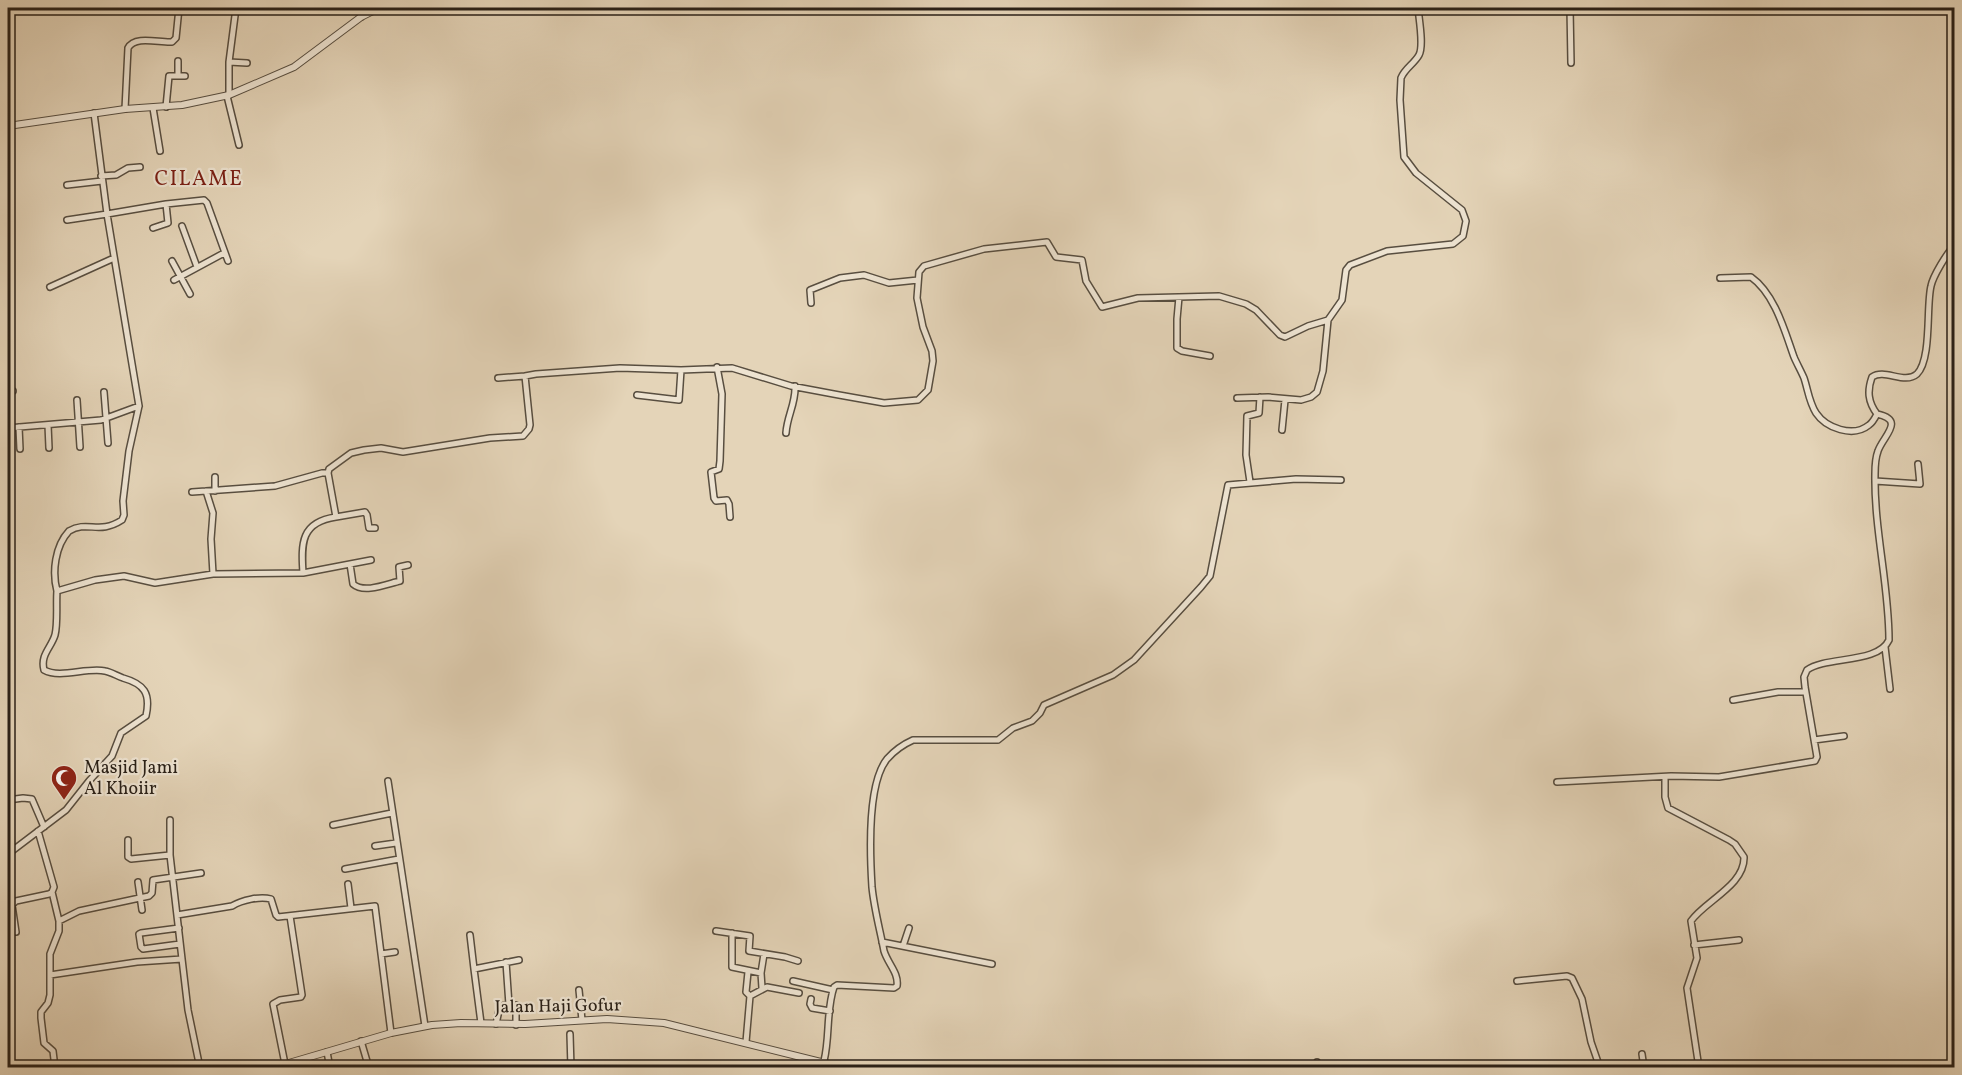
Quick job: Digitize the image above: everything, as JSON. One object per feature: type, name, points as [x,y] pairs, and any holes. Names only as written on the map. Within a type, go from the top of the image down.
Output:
[{"type":"street","points":[[125,109],[130,44],[136,41],[172,42],[176,38],[179,8]]},
{"type":"street","points":[[236,8],[229,62],[228,96],[239,145]]},
{"type":"street","points":[[361,17],[362,8]]},
{"type":"street","points":[[8,126],[125,109],[195,104],[228,96],[294,67],[361,17],[379,8]]},
{"type":"street","points":[[1237,398],[1301,400],[1317,392],[1323,371],[1328,320],[1342,300],[1346,270],[1350,265],[1387,251],[1453,244],[1462,238],[1466,216],[1462,210],[1416,173],[1404,157],[1400,100],[1401,78],[1406,68],[1417,58],[1421,49],[1418,8]]},
{"type":"street","points":[[1500,8],[1508,10],[1527,8]]},
{"type":"street","points":[[1570,8],[1571,63]]},
{"type":"street","points":[[166,107],[169,76],[182,76],[178,61]]},
{"type":"street","points":[[229,62],[248,63]]},
{"type":"street","points":[[153,108],[160,151]]},
{"type":"street","points":[[8,854],[66,810],[112,756],[121,733],[147,713],[145,691],[137,682],[104,670],[54,674],[44,670],[42,663],[55,636],[57,591],[54,581],[57,553],[69,531],[82,526],[102,529],[122,520],[129,452],[139,406],[107,214],[94,113]]},
{"type":"street","points":[[67,185],[102,179],[128,168],[140,167]]},
{"type":"street","points":[[67,220],[204,200],[228,261]]},
{"type":"street","points":[[153,228],[168,223],[166,204]]},
{"type":"street","points":[[8,222],[11,238],[8,241]]},
{"type":"street","points":[[182,226],[196,267]]},
{"type":"street","points":[[498,378],[620,368],[681,370],[717,367],[732,368],[795,386],[884,403],[922,398],[928,390],[933,361],[917,298],[920,268],[984,249],[1046,242],[1050,244],[1052,253],[1056,257],[1082,259],[1086,281],[1102,307],[1138,297],[1219,296],[1246,304],[1256,310],[1280,335],[1285,337],[1328,320]]},
{"type":"street","points":[[1890,689],[1885,647],[1889,640],[1889,630],[1875,504],[1875,481],[1877,453],[1892,425],[1887,416],[1877,414],[1870,402],[1868,387],[1872,377],[1881,373],[1903,377],[1918,373],[1922,364],[1929,323],[1930,286],[1954,246]]},
{"type":"street","points":[[174,280],[224,253]]},
{"type":"street","points":[[50,287],[114,258]]},
{"type":"street","points":[[172,261],[190,294]]},
{"type":"street","points":[[811,303],[810,290],[840,278],[864,275],[889,283],[918,280]]},
{"type":"street","points":[[1720,278],[1751,277],[1762,288],[1787,333],[1811,404],[1821,419],[1836,429],[1862,429],[1869,425],[1877,414]]},
{"type":"street","points":[[1179,297],[1177,348],[1210,356]]},
{"type":"street","points":[[717,367],[722,394],[720,467],[711,472],[714,498],[716,501],[727,500],[730,517]]},
{"type":"street","points":[[637,395],[679,400],[681,370]]},
{"type":"street","points":[[336,517],[328,473],[329,469],[343,458],[364,450],[381,448],[403,452],[490,438],[523,436],[530,425],[525,376]]},
{"type":"street","points":[[786,433],[794,402],[795,386]]},
{"type":"street","points":[[104,392],[108,443]]},
{"type":"street","points":[[1250,482],[1246,455],[1247,416],[1256,415],[1259,412],[1260,397]]},
{"type":"street","points":[[76,400],[80,447]]},
{"type":"street","points":[[1282,430],[1285,400]]},
{"type":"street","points":[[8,428],[106,419],[139,406]]},
{"type":"street","points":[[8,422],[17,427],[20,449]]},
{"type":"street","points":[[48,425],[49,448]]},
{"type":"street","points":[[1875,481],[1920,484],[1918,464]]},
{"type":"street","points":[[192,492],[275,486],[328,473]]},
{"type":"street","points":[[215,477],[215,491]]},
{"type":"street","points":[[824,1061],[833,990],[837,985],[896,988],[898,978],[887,960],[872,889],[873,798],[887,759],[913,740],[998,740],[1013,728],[1032,721],[1044,705],[1113,675],[1134,660],[1210,576],[1227,487],[1230,485],[1296,479],[1341,480]]},
{"type":"street","points":[[206,491],[213,513],[211,539],[213,574]]},
{"type":"street","points":[[303,573],[302,542],[307,532],[315,524],[324,519],[365,512],[369,528],[375,528]]},
{"type":"street","points":[[57,591],[95,580],[124,576],[154,583],[213,574],[303,573],[371,560]]},
{"type":"street","points":[[350,564],[353,584],[362,588],[400,581],[399,567],[408,565]]},
{"type":"street","points":[[1557,782],[1719,777],[1809,763],[1817,758],[1805,692],[1804,677],[1809,668],[1818,664],[1856,659],[1885,647]]},
{"type":"street","points":[[1733,700],[1778,692],[1805,692]]},
{"type":"street","points":[[1814,740],[1844,736]]},
{"type":"street","points":[[1665,777],[1665,797],[1668,808],[1729,840],[1735,844],[1744,857],[1742,869],[1736,879],[1691,919],[1697,958],[1687,988],[1699,1068]]},
{"type":"street","points":[[388,782],[425,1026]]},
{"type":"street","points":[[8,800],[32,799],[53,883],[52,892],[59,921],[58,934],[50,954],[50,995],[48,1003],[41,1012],[41,1017],[44,1043],[52,1051],[55,1068]]},
{"type":"street","points":[[333,825],[392,813]]},
{"type":"street","points":[[170,820],[170,855],[178,928],[188,1010],[200,1068]]},
{"type":"street","points":[[128,840],[128,856],[131,859],[170,855]]},
{"type":"street","points":[[375,846],[396,843]]},
{"type":"street","points":[[345,869],[399,859]]},
{"type":"street","points":[[59,921],[79,912],[151,896],[153,880],[201,873]]},
{"type":"street","points":[[138,882],[142,910]]},
{"type":"street","points":[[348,884],[351,909]]},
{"type":"street","points":[[16,932],[14,903],[52,892]]},
{"type":"street","points":[[177,915],[269,898],[279,917],[375,906],[391,1033]]},
{"type":"street","points":[[290,1064],[273,1011],[273,1004],[276,1000],[302,995],[291,916]]},
{"type":"street","points":[[178,928],[139,934],[143,949],[180,944]]},
{"type":"street","points":[[903,946],[909,928]]},
{"type":"street","points":[[717,931],[750,936],[749,951],[798,961]]},
{"type":"street","points":[[732,933],[730,965],[732,968],[761,973]]},
{"type":"street","points":[[470,934],[481,1023]]},
{"type":"street","points":[[1694,945],[1739,940]]},
{"type":"street","points":[[882,942],[992,964]]},
{"type":"street","points":[[381,954],[395,951]]},
{"type":"street","points":[[762,988],[761,973],[764,954]]},
{"type":"street","points":[[50,975],[137,962],[182,959]]},
{"type":"street","points":[[474,969],[519,960]]},
{"type":"street","points":[[506,962],[509,1005]]},
{"type":"street","points":[[746,1042],[750,996],[746,992],[748,972]]},
{"type":"street","points":[[1517,981],[1567,976],[1572,978],[1582,999],[1591,1042],[1600,1068]]},
{"type":"street","points":[[793,981],[833,990]]},
{"type":"street","points":[[750,996],[767,987],[799,993]]},
{"type":"street","points":[[579,990],[582,1020]]},
{"type":"street","points":[[812,999],[810,1005],[812,1008],[830,1011]]},
{"type":"street","points":[[496,1024],[500,1006],[509,1005],[516,1005],[516,1024]]},
{"type":"street","name":"Jalan Haji Gofur","points":[[272,1068],[361,1041],[425,1026],[481,1023],[570,1027],[582,1020],[608,1019],[664,1023],[824,1061],[840,1067]]},
{"type":"street","points":[[570,1027],[571,1068]]},
{"type":"street","points":[[361,1041],[369,1068]]},
{"type":"street","points":[[327,1052],[330,1068]]},
{"type":"street","points":[[1642,1054],[1644,1068]]},
{"type":"place","name":"Masjid Jami Al Khoiir","points":[[64,801]]},
{"type":"district","name":"CILAME","points":[[199,179]]}]
